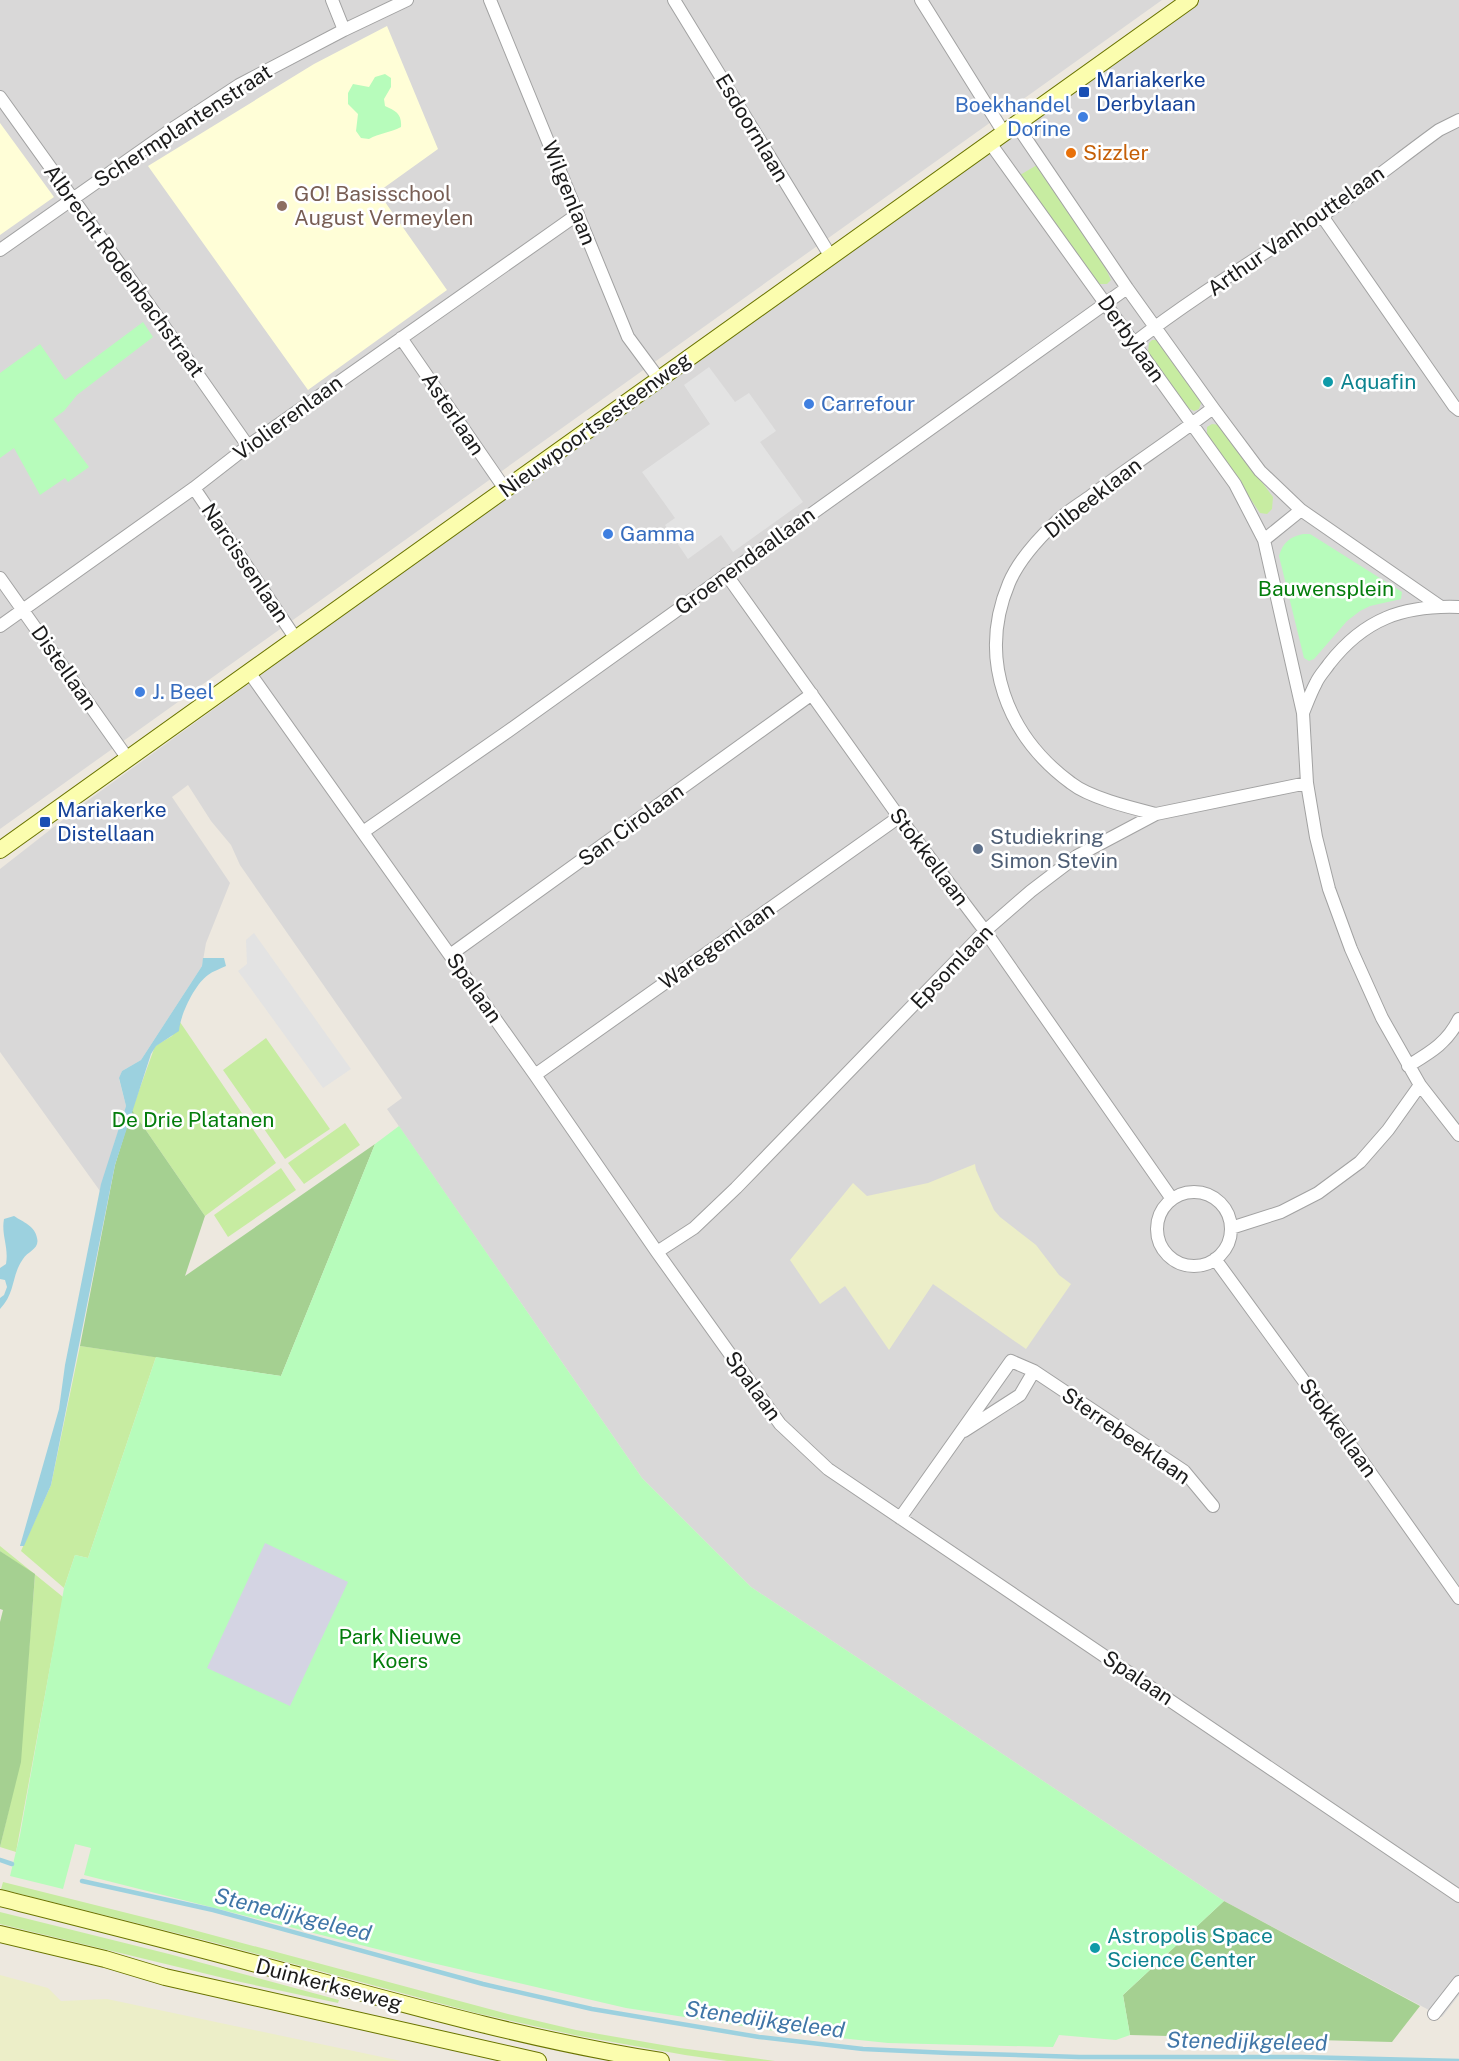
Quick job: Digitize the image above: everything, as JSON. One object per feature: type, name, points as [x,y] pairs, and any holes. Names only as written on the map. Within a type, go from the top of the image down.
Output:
[{"type":"main road","name":"Nieuwpoortsesteenweg","points":[[0,850],[1003,133],[1173,5],[1190,0]]},
{"type":"main road","name":"Duinkerkseweg","points":[[0,1898],[472,2023],[604,2052],[661,2061]]},
{"type":"main road","name":"Duinkerkseweg","points":[[0,1934],[105,1959],[165,1977],[538,2061]]},
{"type":"main road","points":[[417,2034],[424,2024],[434,2019],[472,2023]]},
{"type":"street","points":[[332,0],[344,30]]},
{"type":"street","name":"Schermplantenstraat","points":[[0,250],[239,85],[406,0]]},
{"type":"street","name":"Wilgenlaan","points":[[490,0],[628,337],[659,379]]},
{"type":"street","name":"Esdoornlaan","points":[[674,0],[831,256]]},
{"type":"street","points":[[921,0],[1003,133]]},
{"type":"street","name":"Albrecht Rodenbachstraat","points":[[0,97],[248,446]]},
{"type":"street","name":"Arthur Vanhouttelaan","points":[[1134,344],[1155,327],[1322,216],[1439,130],[1459,120]]},
{"type":"street","name":"Derbylaan","points":[[1003,133],[1127,288],[1260,471],[1301,510]]},
{"type":"street","name":"Derbylaan","points":[[1003,133],[1106,303],[1235,484],[1264,540]]},
{"type":"street","name":"Violierenlaan","points":[[0,626],[194,488],[248,446],[578,214]]},
{"type":"street","points":[[1322,216],[1434,378],[1459,410]]},
{"type":"street","name":"Groenendaallaan","points":[[363,832],[507,732],[1127,288]]},
{"type":"street","name":"Asterlaan","points":[[401,338],[505,489]]},
{"type":"street","name":"Dilbeeklaan","points":[[1156,814],[1116,803],[1072,784],[1042,758],[1020,729],[1004,701],[996,661],[997,622],[1009,583],[1025,557],[1056,522],[1213,408]]},
{"type":"street","name":"Narcissenlaan","points":[[194,488],[296,639]]},
{"type":"street","points":[[1441,607],[1301,510],[1264,540],[1303,713],[1307,783],[1316,837],[1329,889],[1351,949],[1382,1018],[1420,1085],[1459,1135]]},
{"type":"street","name":"Stokkellaan","points":[[726,574],[899,817],[985,932],[1172,1199]]},
{"type":"street","name":"Distellaan","points":[[0,578],[128,759]]},
{"type":"street","points":[[1303,713],[1316,681],[1341,649],[1375,621],[1390,615],[1441,607],[1459,608]]},
{"type":"street","name":"Spalaan","points":[[249,672],[780,1424],[828,1469],[1459,1896]]},
{"type":"street","name":"San Cirolaan","points":[[450,955],[812,694]]},
{"type":"street","name":"Epsomlaan","points":[[657,1252],[694,1228],[736,1188],[985,932],[1031,891],[1077,856],[1156,814],[1307,783]]},
{"type":"street","name":"Waregemlaan","points":[[535,1075],[899,817]]},
{"type":"street","points":[[1408,1066],[1436,1049],[1452,1034],[1459,1018]]},
{"type":"street","points":[[1231,1228],[1281,1212],[1318,1193],[1360,1162],[1388,1130],[1420,1085]]},
{"type":"street","points":[[1197,1192],[1210,1196],[1224,1209],[1231,1228],[1224,1251],[1203,1265],[1190,1266],[1173,1259],[1160,1245],[1157,1233],[1158,1220],[1163,1208],[1172,1199],[1184,1193],[1197,1192]]},
{"type":"street","name":"Stokkellaan","points":[[1215,1259],[1459,1598]]},
{"type":"street","name":"Sterrebeeklaan","points":[[900,1518],[1011,1361],[1034,1371],[1184,1472],[1213,1506]]},
{"type":"street","name":"Sterrebeeklaan","points":[[958,1435],[1020,1395],[1034,1371]]},
{"type":"street","points":[[1434,2014],[1459,1982]]},
{"type":"shaded area","points":[[0,0],[1162,0],[0,829]]},
{"type":"shaded area","points":[[1198,0],[1459,0],[1459,1995],[1442,2017],[1224,1901],[751,1587],[642,1478],[387,1109],[402,1098],[240,865],[231,845],[211,821],[188,785],[172,797],[230,883],[206,943],[202,966],[141,1060],[122,1071],[119,1079],[126,1106],[100,1191],[0,1052],[0,869],[87,801],[856,244]]},
{"type":"shaded area","name":"GO! Basisschool August Vermeylen","points":[[387,26],[438,149],[378,192],[447,290],[308,390],[148,166],[314,64]]},
{"type":"shaded area","points":[[0,123],[54,197],[0,235]]},
{"type":"shaded area","points":[[709,367],[735,402],[749,393],[776,431],[760,442],[803,502],[733,552],[721,535],[688,559],[665,525],[675,518],[642,472],[710,424],[684,385]]},
{"type":"shaded area","points":[[254,933],[351,1069],[323,1088],[238,971],[247,964],[246,940]]},
{"type":"shaded area","points":[[975,1164],[994,1210],[1036,1245],[1059,1275],[1071,1284],[1026,1349],[933,1284],[889,1350],[845,1286],[820,1304],[790,1260],[853,1183],[867,1196],[928,1183]]},
{"type":"shaded area","points":[[265,1543],[348,1582],[290,1706],[207,1668]]},
{"type":"shaded area","points":[[0,1975],[48,1988],[61,2001],[107,1999],[401,2061],[0,2061]]},
{"type":"green space","points":[[385,74],[391,78],[391,87],[384,99],[385,106],[398,114],[401,127],[369,139],[361,138],[356,131],[358,114],[348,104],[348,93],[353,84],[369,87],[375,77]]},
{"type":"green space","points":[[1037,165],[1097,250],[1111,280],[1107,284],[1099,284],[1020,175]]},
{"type":"green space","points":[[143,322],[153,337],[77,395],[64,411],[53,419],[89,467],[68,482],[65,478],[40,495],[14,448],[0,458],[0,373],[40,344],[65,380]]},
{"type":"green space","points":[[1152,340],[1159,340],[1202,400],[1199,409],[1194,411],[1188,408],[1148,352],[1149,343]]},
{"type":"green space","points":[[1212,424],[1220,425],[1273,497],[1272,509],[1267,514],[1260,513],[1207,435],[1207,427]]},
{"type":"green space","name":"Bauwensplein","points":[[1303,534],[1310,534],[1402,592],[1401,599],[1370,606],[1360,611],[1347,621],[1314,659],[1309,661],[1304,658],[1279,556],[1288,541]]},
{"type":"green space","name":"De Drie Platanen","points":[[180,1022],[276,1163],[205,1216],[132,1110],[155,1046],[172,1036]]},
{"type":"green space","name":"De Drie Platanen","points":[[266,1038],[330,1129],[285,1159],[223,1070]]},
{"type":"green space","points":[[132,1110],[205,1216],[185,1276],[375,1144],[281,1376],[80,1346],[115,1165]]},
{"type":"green space","points":[[345,1123],[360,1145],[304,1184],[288,1163]]},
{"type":"green space","name":"Park Nieuwe Koers","points":[[399,1126],[642,1478],[751,1587],[1224,1901],[1123,1995],[1130,2035],[1116,2040],[1059,2035],[1053,2047],[888,2043],[782,2032],[626,2008],[428,1962],[84,1875],[91,1848],[75,1844],[63,1889],[10,1876],[20,1835],[64,1588],[75,1555],[88,1558],[156,1357],[281,1376],[375,1144]]},
{"type":"green space","points":[[281,1168],[296,1190],[228,1237],[214,1215]]},
{"type":"green space","points":[[80,1346],[156,1357],[88,1558],[75,1555],[64,1588],[21,1551],[51,1485]]},
{"type":"green space","points":[[0,1546],[63,1597],[16,1852],[0,1847],[20,1762],[35,1575],[0,1551]]},
{"type":"green space","points":[[0,1551],[35,1574],[21,1762],[0,1847],[0,1622],[3,1610],[0,1609]]},
{"type":"green space","points":[[3,1882],[576,2030],[775,2061],[727,2061],[685,2055],[579,2036],[476,2013],[212,1942],[1,1889]]},
{"type":"green space","points":[[1224,1901],[1420,2006],[1392,2042],[1130,2035],[1123,1995]]},
{"type":"green space","points":[[0,1912],[169,1954],[339,2000],[338,2003],[236,1981],[0,1924]]},
{"type":"water","points":[[203,958],[224,958],[226,966],[203,979],[189,1000],[179,1031],[156,1046],[151,1054],[115,1165],[51,1485],[24,1546],[20,1546],[59,1409],[65,1365],[101,1184],[126,1106],[119,1078],[122,1071],[141,1060],[202,966]]},
{"type":"water","points":[[14,1216],[31,1227],[36,1234],[37,1245],[19,1265],[9,1296],[0,1309],[0,1298],[7,1287],[5,1280],[0,1279],[0,1268],[6,1264],[7,1258],[3,1230],[4,1219]]},
{"type":"waterway","name":"Stenedijkgeleed","points":[[0,1860],[12,1864]]},
{"type":"waterway","name":"Stenedijkgeleed","points":[[82,1881],[213,1910],[483,1984],[592,2009],[759,2037],[863,2049],[949,2053],[1079,2057],[1301,2057],[1459,2061]]},
{"type":"place","name":"Mariakerke Derbylaan","points":[[1084,92]]},
{"type":"place","name":"Boekhandel Dorine","points":[[1083,117]]},
{"type":"place","name":"Sizzler","points":[[1071,153]]},
{"type":"place","name":"GO! Basisschool August Vermeylen","points":[[282,206]]},
{"type":"place","name":"Aquafin","points":[[1328,382]]},
{"type":"place","name":"Carrefour","points":[[809,404]]},
{"type":"place","name":"Gamma","points":[[608,534]]},
{"type":"place","name":"J. Beel","points":[[140,692]]},
{"type":"place","name":"Mariakerke Distellaan","points":[[45,822]]},
{"type":"place","name":"Studiekring Simon Stevin","points":[[978,849]]},
{"type":"place","name":"Astropolis Space Science Center","points":[[1095,1948]]}]
